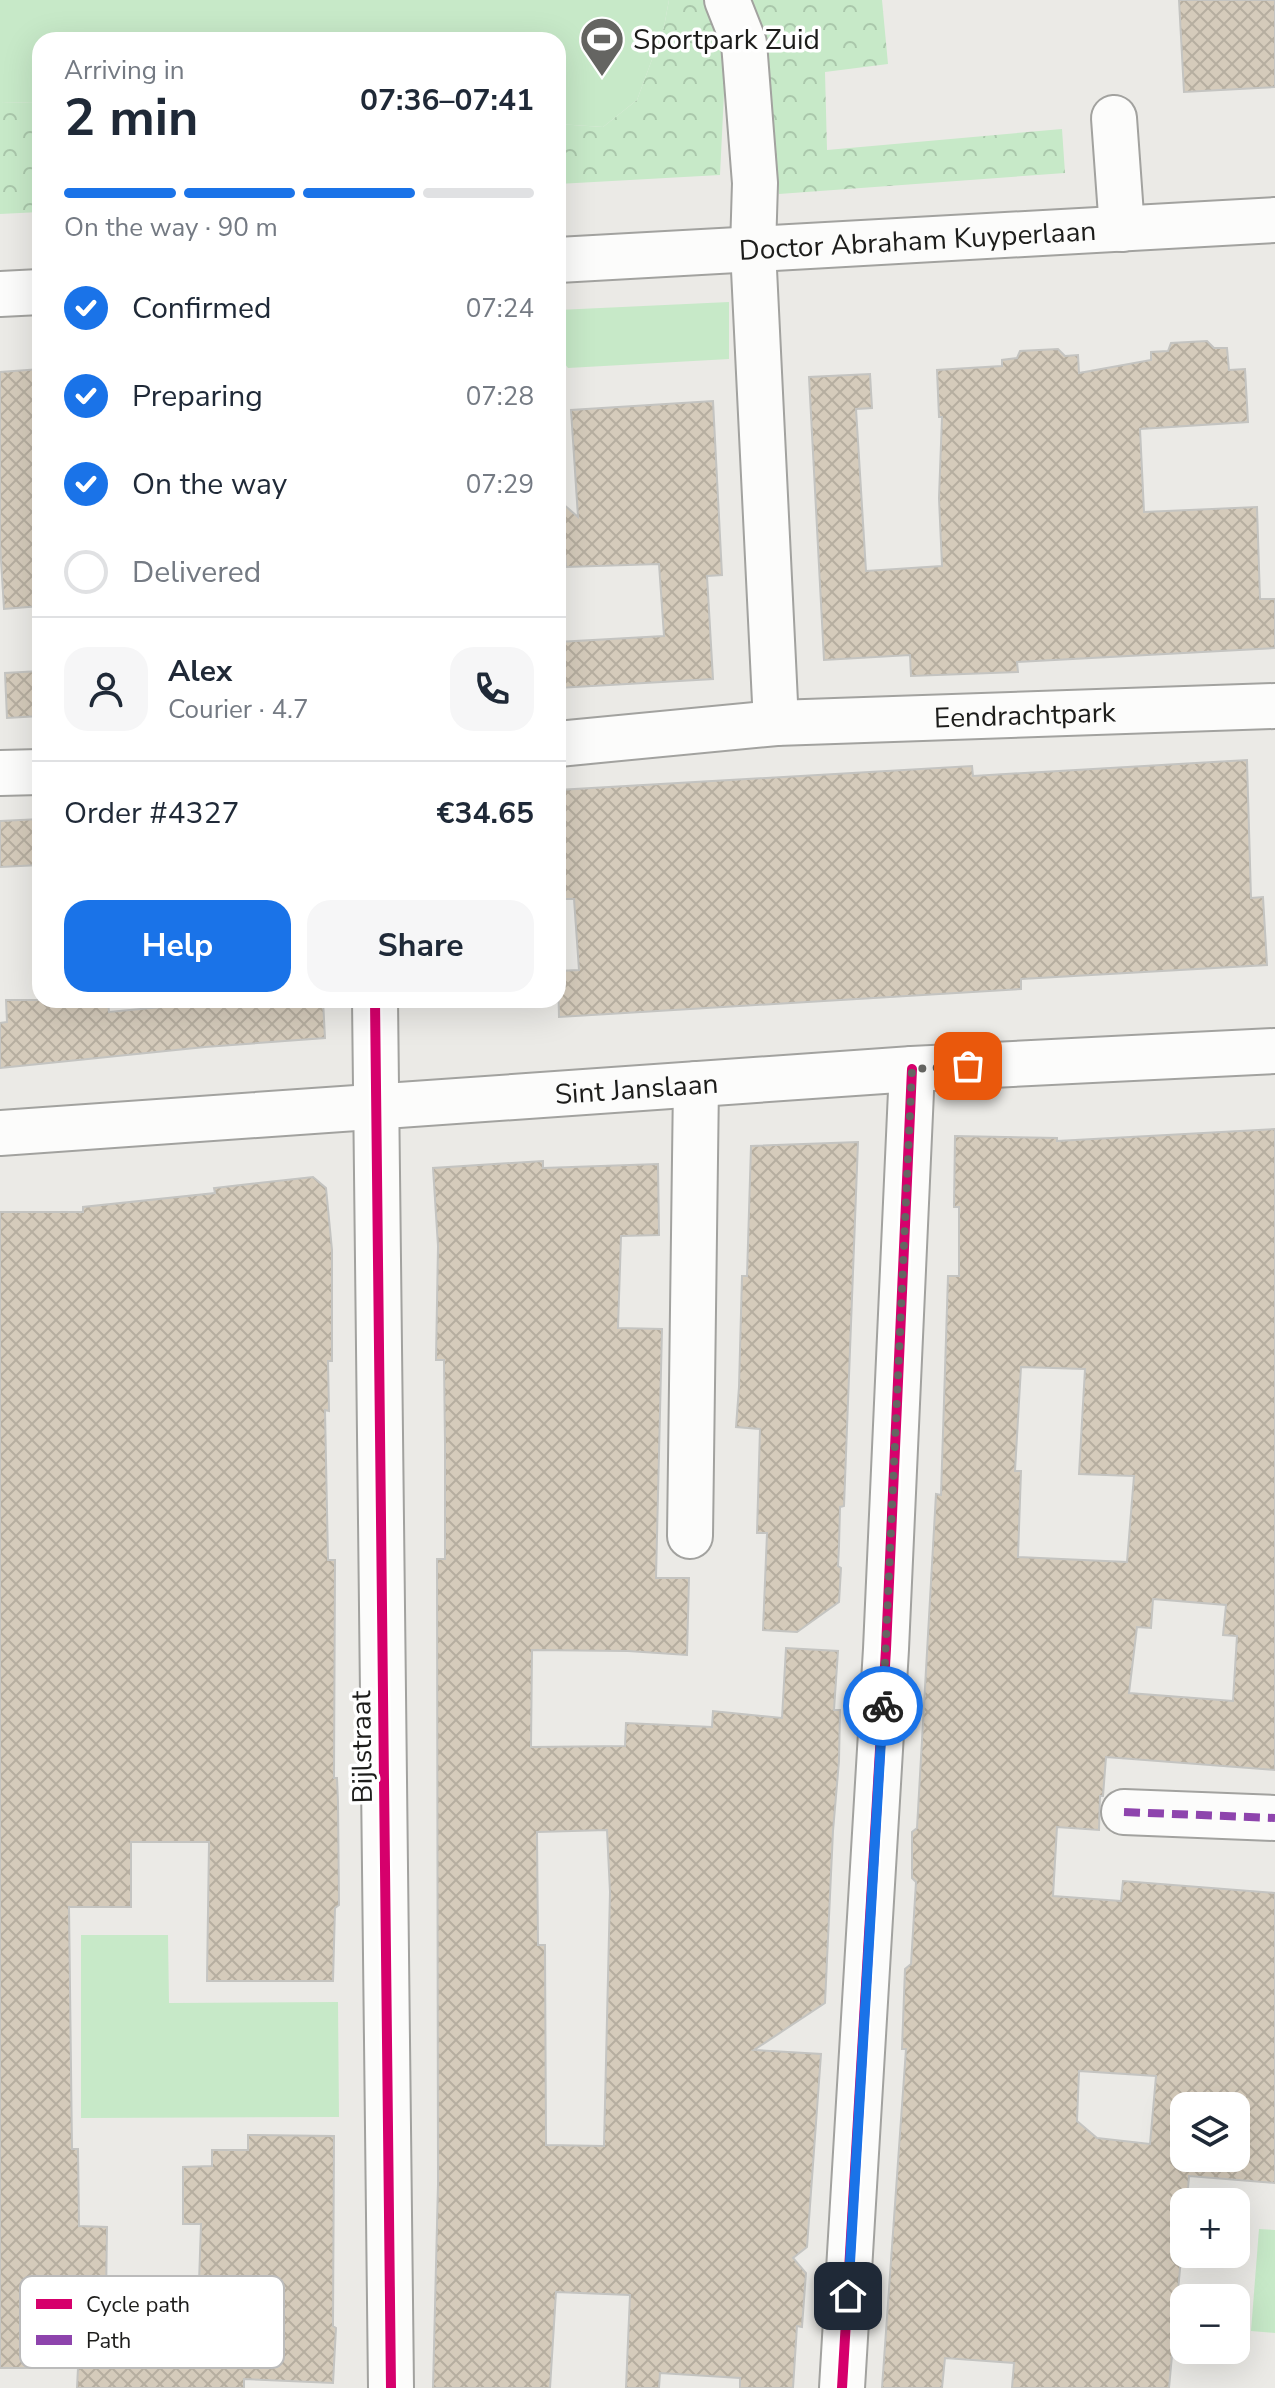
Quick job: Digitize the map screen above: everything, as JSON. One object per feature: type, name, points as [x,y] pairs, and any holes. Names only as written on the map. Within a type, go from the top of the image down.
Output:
[{"type":"street","points":[[727,0],[744,43],[755,183],[753,249],[776,723]]},
{"type":"street","points":[[1114,118],[1122,229]]},
{"type":"street","name":"Doctor Abraham Kuyperlaan","points":[[566,260],[1275,220]]},
{"type":"street","points":[[0,294],[32,292]]},
{"type":"street","name":"Eendrachtpark","points":[[566,743],[776,723],[1275,706]]},
{"type":"street","points":[[0,773],[32,772]]},
{"type":"street","points":[[375,1008],[378,1105]]},
{"type":"street","name":"Sint Janslaan","points":[[0,1133],[912,1069],[1275,1051]]},
{"type":"street","points":[[842,2388],[886,1649],[912,1069]]},
{"type":"street","points":[[690,1536],[696,1084]]},
{"type":"street","name":"Bijlstraat","points":[[378,1105],[391,2388]]},
{"type":"street","points":[[1124,1812],[1275,1818]]},
{"type":"green space","name":"Sportpark Zuid","points":[[0,0],[669,0],[664,27],[637,100],[603,127],[566,125],[566,32],[32,32],[32,103],[0,102]]},
{"type":"green space","points":[[669,0],[705,0],[712,11],[726,52],[720,175],[566,184],[566,125],[603,127],[637,100],[664,27]]},
{"type":"green space","points":[[745,0],[882,0],[888,64],[825,72],[827,150],[1062,129],[1065,173],[779,194],[763,39]]},
{"type":"green space","points":[[0,102],[32,103],[32,212],[0,214]]},
{"type":"green space","points":[[729,302],[729,359],[568,368],[566,310]]},
{"type":"green space","points":[[81,1935],[168,1935],[169,2003],[338,2002],[339,2117],[81,2118]]},
{"type":"green space","points":[[1259,2229],[1275,2230],[1275,2333],[1251,2331]]},
{"type":"building","points":[[1179,0],[1275,0],[1275,87],[1184,92]]},
{"type":"building","points":[[1207,341],[1214,348],[1227,348],[1229,370],[1245,369],[1248,422],[1140,429],[1144,512],[1257,507],[1260,599],[1275,599],[1275,648],[1017,662],[1018,672],[911,676],[910,655],[824,660],[809,377],[870,374],[872,408],[856,409],[866,571],[942,566],[939,498],[942,417],[939,417],[937,370],[1002,366],[1002,360],[1017,358],[1020,351],[1058,349],[1065,356],[1078,355],[1079,373],[1151,360],[1151,352],[1168,351],[1171,343]]},
{"type":"building","points":[[32,370],[32,607],[4,609],[0,544],[0,372]]},
{"type":"building","points":[[713,401],[722,575],[707,576],[713,679],[566,688],[566,642],[664,636],[659,564],[566,567],[566,506],[578,517],[571,410]]},
{"type":"building","points":[[32,671],[32,716],[7,718],[5,673]]},
{"type":"building","points":[[1247,760],[1251,898],[1263,897],[1267,965],[1021,979],[1021,989],[559,1017],[559,1008],[566,1008],[566,971],[579,970],[574,899],[566,899],[566,790],[972,766],[973,776]]},
{"type":"building","points":[[32,819],[32,865],[0,867],[0,821]]},
{"type":"building","points":[[6,1000],[32,1000],[32,1008],[109,1008],[109,1012],[151,1008],[323,1008],[325,1038],[0,1068],[0,1023],[7,1022]]},
{"type":"building","points":[[1275,1129],[1275,1770],[1106,1757],[1099,1830],[1057,1827],[1053,1896],[1121,1901],[1123,1881],[1275,1893],[1275,2183],[1189,2176],[1188,2188],[1170,2188],[1170,2268],[1180,2268],[1179,2284],[1170,2284],[1169,2388],[1012,2388],[1014,2363],[945,2358],[942,2388],[882,2388],[906,2049],[902,2049],[905,1969],[911,1964],[916,1882],[912,1878],[912,1832],[917,1828],[936,1494],[941,1495],[948,1276],[959,1276],[959,1207],[954,1207],[955,1136],[1057,1138],[1057,1141]],"holes":[[[1021,1367],[1085,1369],[1079,1474],[1134,1476],[1127,1562],[1018,1557],[1021,1471],[1015,1471]],[[1153,1599],[1226,1605],[1223,1635],[1237,1636],[1233,1701],[1129,1693],[1137,1627],[1151,1628]],[[1079,2071],[1156,2076],[1150,2144],[1097,2138],[1077,2121]]]},
{"type":"building","points":[[858,1142],[844,1506],[840,1507],[839,1602],[797,1632],[763,1630],[767,1533],[757,1533],[760,1429],[736,1427],[742,1276],[747,1276],[751,1146]]},
{"type":"building","points":[[543,1161],[543,1168],[658,1164],[659,1235],[621,1236],[618,1328],[662,1329],[656,1578],[689,1578],[687,1655],[532,1650],[531,1747],[625,1746],[626,1723],[712,1727],[713,1711],[782,1718],[786,1648],[838,1651],[834,1710],[840,1710],[839,1761],[825,2003],[754,2050],[821,2054],[807,2247],[793,2258],[806,2273],[802,2327],[797,2326],[793,2388],[740,2388],[740,2378],[660,2373],[659,2388],[626,2388],[630,2295],[556,2292],[550,2388],[433,2388],[438,2184],[437,1559],[445,1559],[445,1445],[444,1360],[436,1360],[438,1246],[433,1168]],"holes":[[[607,1830],[610,1892],[604,2146],[546,2145],[545,1945],[538,1945],[537,1832]]]},
{"type":"building","points":[[313,1177],[326,1188],[332,1250],[332,1361],[328,1361],[329,1411],[325,1410],[328,1560],[335,1560],[334,1778],[337,1778],[338,1801],[339,1905],[335,1908],[333,1981],[207,1981],[209,1842],[131,1842],[131,1907],[69,1907],[72,2149],[78,2149],[79,2226],[107,2227],[106,2276],[20,2276],[20,2368],[0,2368],[0,1212],[83,1212],[83,1207],[215,1193],[214,1188]]},
{"type":"building","points":[[248,2135],[334,2136],[333,2326],[336,2328],[333,2383],[244,2379],[244,2388],[77,2388],[78,2368],[284,2368],[284,2276],[199,2276],[201,2224],[183,2224],[183,2167],[212,2166],[212,2150],[248,2150]]},
{"type":"marked path","points":[[1124,1812],[1275,1818]]},
{"type":"cycle path","points":[[375,1008],[391,2388]]},
{"type":"cycle path","points":[[842,2388],[886,1649],[912,1069]]},
{"type":"way so far","points":[[883,1706],[912,1069],[968,1066]]},
{"type":"place","name":"Sportpark Zuid","points":[[602,78]]},
{"type":"route","points":[[848,2296],[883,1706]]}]
